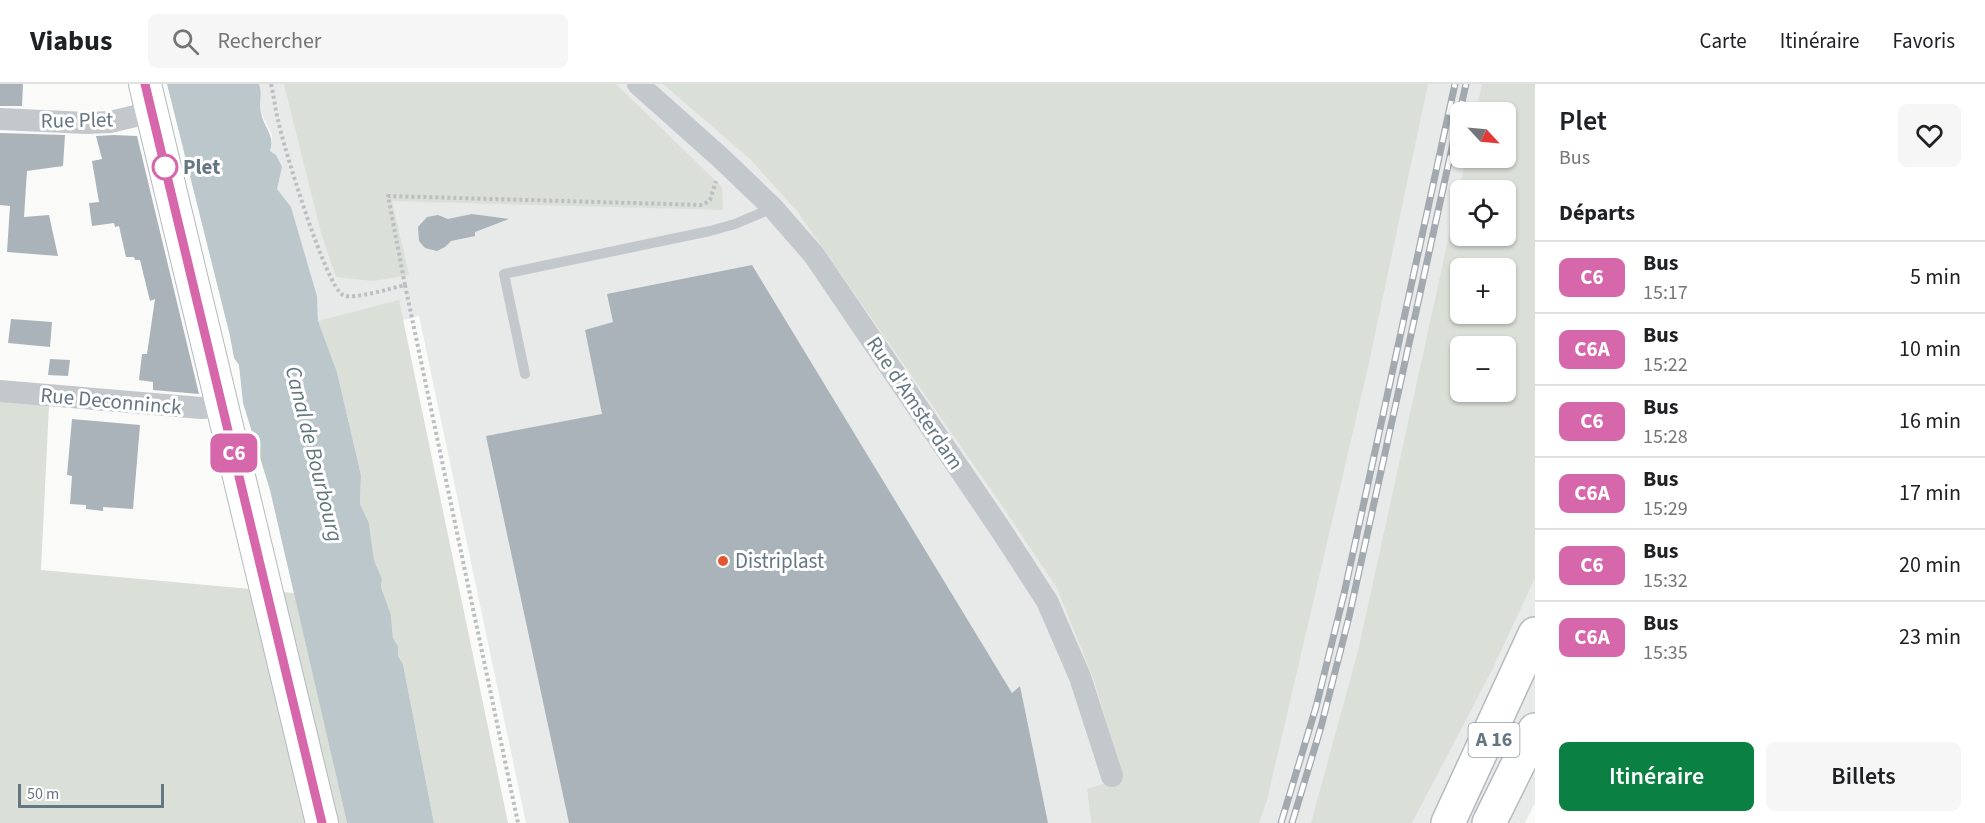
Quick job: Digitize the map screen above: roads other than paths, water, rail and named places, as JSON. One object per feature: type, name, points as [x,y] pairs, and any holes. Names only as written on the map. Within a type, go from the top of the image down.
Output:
[{"type":"highway","points":[[1448,823],[1535,634]]},
{"type":"highway","name":"A 16","points":[[1453,823],[1535,657]]},
{"type":"highway","name":"A 16","points":[[1492,818],[1535,730]]},
{"type":"highway","points":[[1492,818],[1535,739]]},
{"type":"main road","points":[[149,98],[322,823]]},
{"type":"street","name":"Rue d'Amsterdam","points":[[638,84],[773,208],[814,255],[1002,530],[1047,601],[1080,677],[1112,776]]},
{"type":"street","name":"Rue Plet","points":[[0,119],[99,123],[149,98]]},
{"type":"street","name":"Rue Deconninck","points":[[0,391],[201,408],[223,407]]},
{"type":"lane","points":[[525,374],[504,274],[717,229],[773,208]]},
{"type":"water","name":"Canal de Bourbourg","points":[[167,84],[259,84],[260,109],[270,135],[270,151],[276,155],[282,167],[277,189],[291,207],[317,296],[318,321],[337,372],[361,475],[360,504],[369,523],[374,560],[382,579],[381,587],[391,615],[393,638],[398,646],[398,656],[403,664],[434,823],[347,823],[270,490],[243,403],[239,365],[234,358]]},
{"type":"railway","points":[[1281,823],[1316,707],[1344,594],[1455,84]]},
{"type":"railway","points":[[1292,823],[1321,727],[1349,617],[1466,84]]},
{"type":"place","name":"Plet","points":[[165,167]]},
{"type":"place","name":"Distriplast","points":[[723,561]]}]
